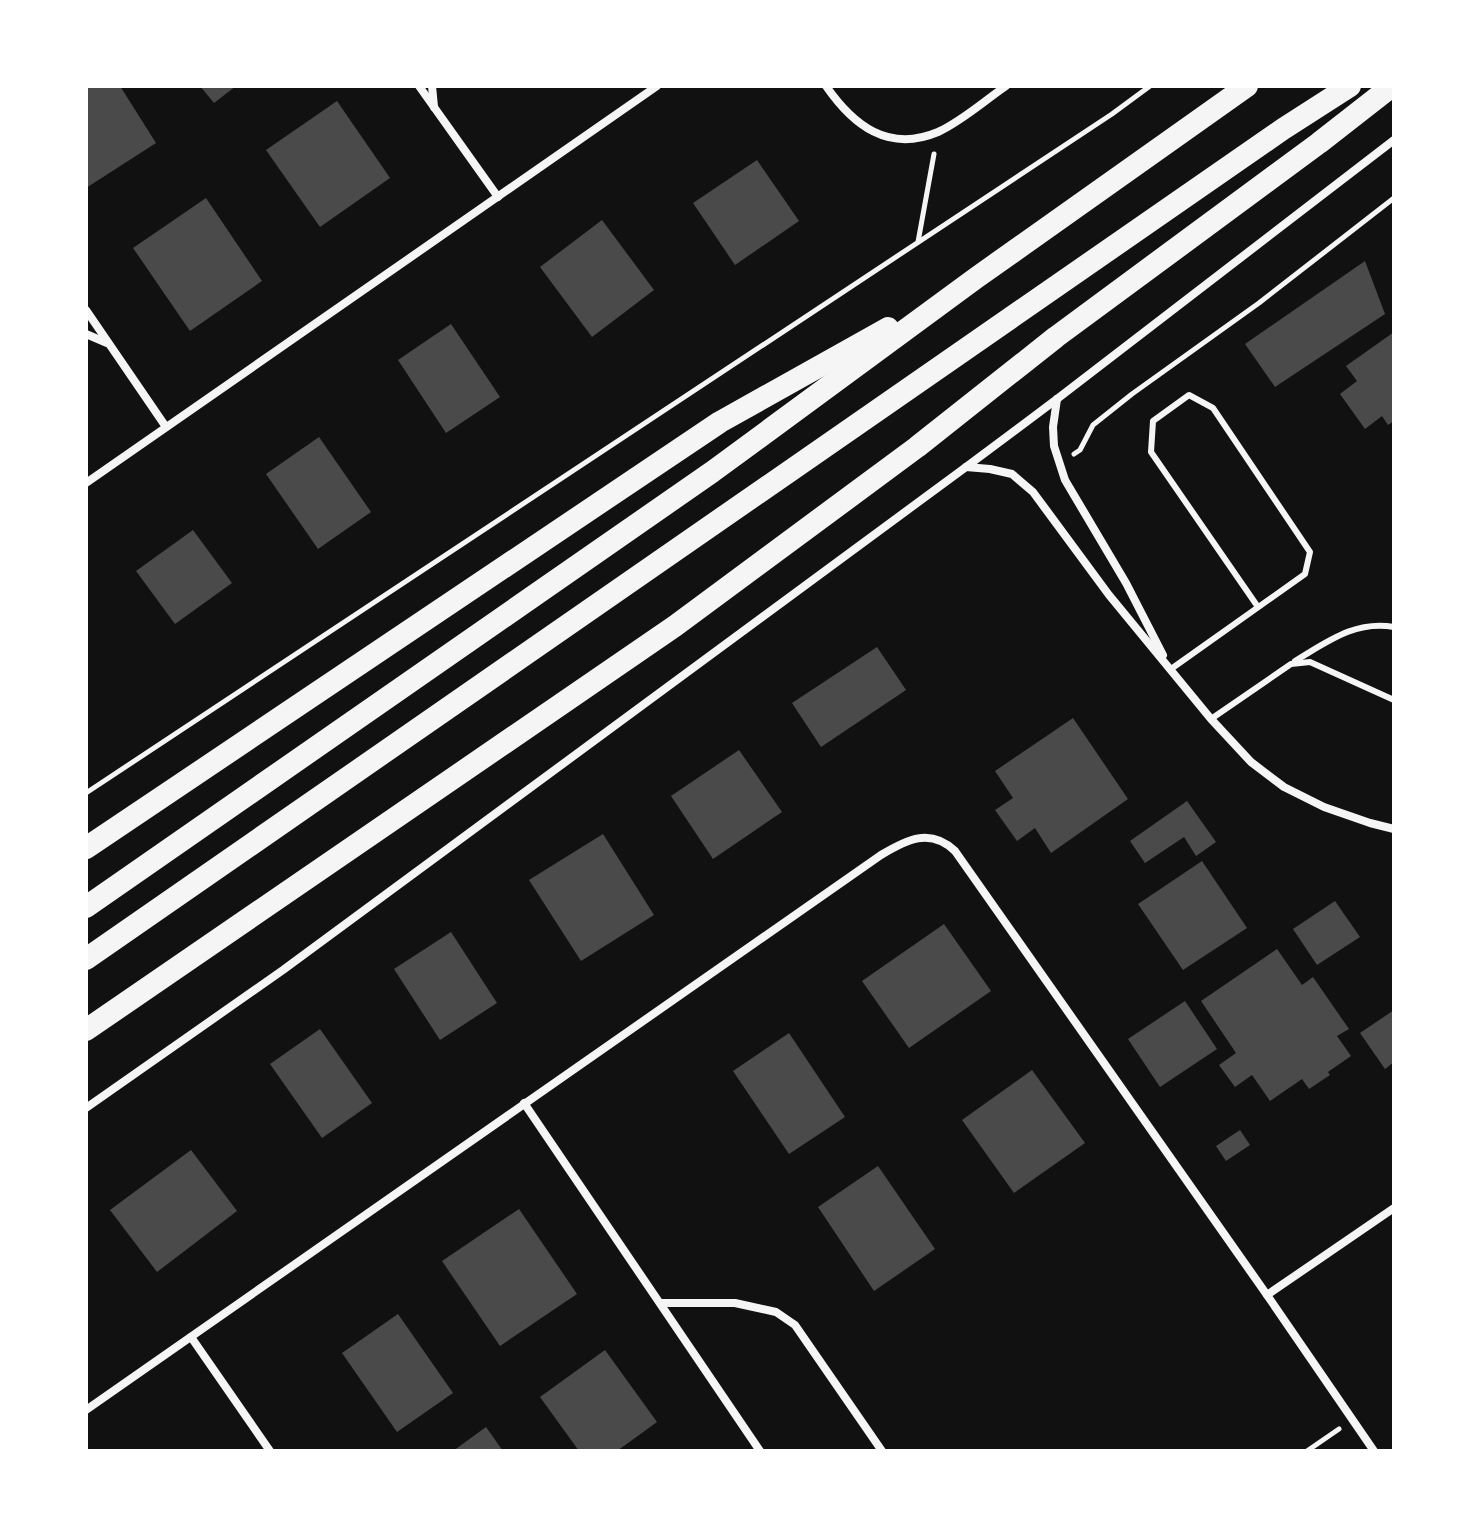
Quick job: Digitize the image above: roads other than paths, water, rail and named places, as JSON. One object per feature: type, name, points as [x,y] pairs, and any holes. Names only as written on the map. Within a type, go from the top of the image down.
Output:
[{"type":"highway","points":[[86,907],[712,472],[976,278],[1247,86]]},
{"type":"highway","points":[[86,959],[1283,129],[1350,86]]},
{"type":"highway","points":[[86,1030],[675,626],[917,447],[1056,337],[1392,86]]},
{"type":"highway","points":[[86,848],[720,422],[976,278]]},
{"type":"street","points":[[419,86],[498,197]]},
{"type":"street","points":[[432,86],[434,107]]},
{"type":"street","points":[[86,483],[657,86]]},
{"type":"street","points":[[826,86],[850,116],[884,137],[912,139],[937,132],[1006,86]]},
{"type":"street","points":[[86,1108],[283,970],[966,467],[1394,140]]},
{"type":"street","points":[[86,310],[166,427]]},
{"type":"street","points":[[86,334],[110,344]]},
{"type":"street","points":[[1057,399],[1054,446],[1065,480],[1126,583],[1171,669]]},
{"type":"street","points":[[966,467],[1012,474],[1033,492],[1109,595],[1211,719],[1251,762],[1284,787],[1324,807],[1394,829]]},
{"type":"street","points":[[86,1410],[881,855],[903,842],[921,838],[947,843],[955,851],[1374,1451]]},
{"type":"street","points":[[524,1103],[760,1451]]},
{"type":"street","points":[[1267,1295],[1394,1208]]},
{"type":"street","points":[[661,1303],[735,1303],[776,1312],[795,1325],[882,1451]]},
{"type":"street","points":[[191,1337],[270,1451]]},
{"type":"lane","points":[[1171,669],[1305,574],[1310,552],[1213,408],[1189,395],[1153,421],[1151,452],[1258,607]]},
{"type":"lane","points":[[1211,719],[1340,634],[1377,624],[1394,627]]},
{"type":"lane","points":[[1291,664],[1310,662],[1394,700]]}]
